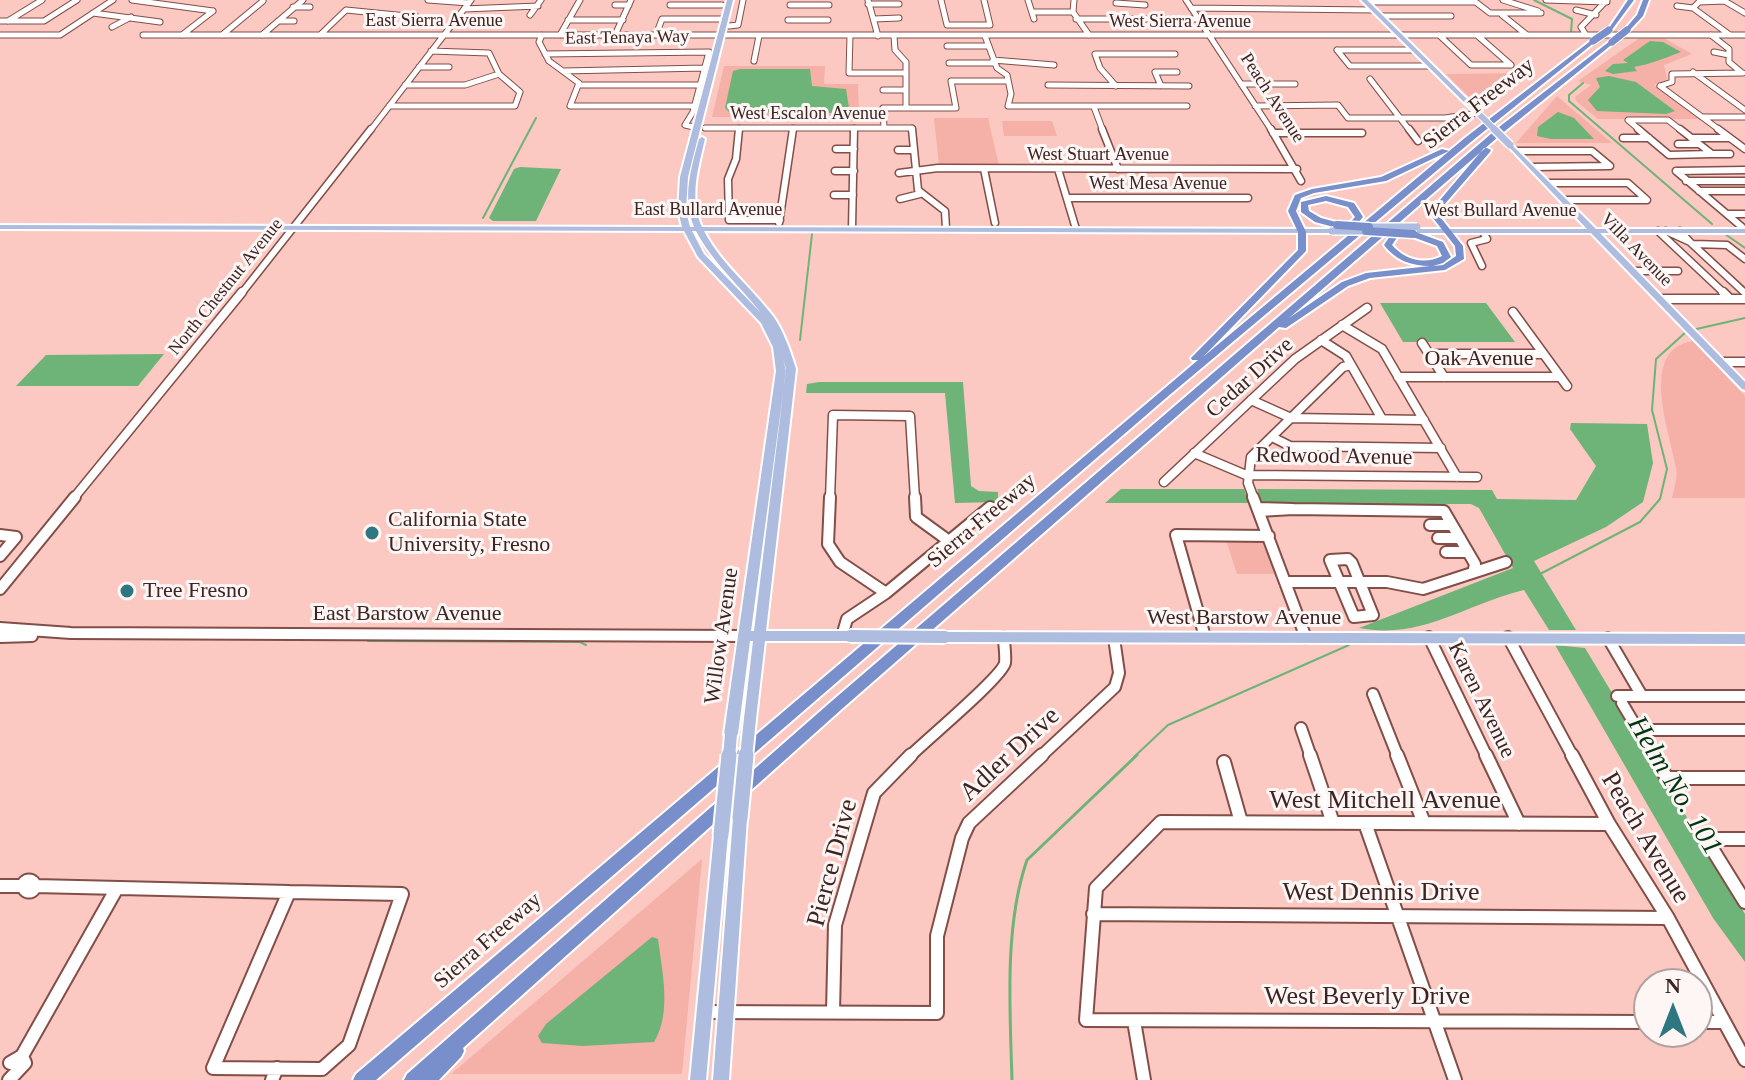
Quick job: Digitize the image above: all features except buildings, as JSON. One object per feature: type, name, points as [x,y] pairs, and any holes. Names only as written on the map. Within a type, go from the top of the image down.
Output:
[{"type":"highway","name":"Sierra Freeway","points":[[362,1080],[1162,396],[1469,139],[1609,30],[1624,15],[1631,0]]},
{"type":"highway","name":"Sierra Freeway","points":[[413,1080],[1265,333],[1518,116],[1627,30],[1640,16],[1646,0]]},
{"type":"highway","points":[[1265,333],[1283,327],[1345,284],[1369,275],[1457,263],[1461,257],[1459,246],[1435,217],[1436,208],[1518,116]]},
{"type":"highway","points":[[1162,396],[1302,251],[1301,230],[1292,207],[1302,195],[1383,179],[1414,168],[1469,139]]},
{"type":"highway","points":[[1311,272],[1359,214],[1351,205],[1331,199],[1304,204],[1305,212],[1335,228],[1367,229],[1414,231],[1440,244],[1447,257],[1433,263],[1416,262],[1396,255],[1388,245],[1432,190]]},
{"type":"highway","points":[[426,1080],[491,1009]]},
{"type":"main road","points":[[693,228],[681,192],[701,128],[724,35],[724,22],[732,0]]},
{"type":"main road","name":"Villa Avenue","points":[[1365,1],[1594,229],[1745,387]]},
{"type":"main road","points":[[693,228],[691,195],[701,128]]},
{"type":"main road","name":"East Bullard Avenue","points":[[693,228],[779,224],[803,229]]},
{"type":"main road","name":"East Bullard Avenue","points":[[0,226],[803,229]]},
{"type":"main road","points":[[1483,232],[1521,227]]},
{"type":"main road","name":"West Bullard Avenue","points":[[1414,231],[1521,227],[1662,231],[1744,228]]},
{"type":"main road","name":"Willow Avenue","points":[[693,228],[709,264],[762,316],[774,340],[780,363],[780,390],[731,734],[698,1080]]},
{"type":"main road","name":"Willow Avenue","points":[[693,228],[776,322],[791,369],[740,818],[721,1080]]},
{"type":"main road","points":[[803,229],[1335,228]]},
{"type":"main road","name":"West Bullard Avenue","points":[[1445,229],[1483,232],[1744,228]]},
{"type":"main road","name":"West Barstow Avenue","points":[[744,636],[1745,639]]},
{"type":"street","points":[[8,21],[42,0]]},
{"type":"street","points":[[0,21],[44,21],[77,0]]},
{"type":"street","points":[[0,35],[60,35],[113,0]]},
{"type":"street","points":[[132,0],[213,11],[182,35]]},
{"type":"street","points":[[257,0],[263,1]]},
{"type":"street","points":[[262,35],[303,0]]},
{"type":"street","points":[[428,0],[470,1]]},
{"type":"street","points":[[560,35],[580,0]]},
{"type":"street","points":[[656,35],[662,19],[738,25],[743,0]]},
{"type":"street","points":[[941,0],[947,25],[990,25],[984,0]]},
{"type":"street","points":[[1028,0],[1033,15],[1073,12]]},
{"type":"street","points":[[1074,0],[1073,12],[1089,35]]},
{"type":"street","name":"Peach Avenue","points":[[1186,0],[1297,169],[1301,181]]},
{"type":"street","points":[[1365,1],[1474,1],[1490,13],[1541,13],[1503,0]]},
{"type":"street","points":[[1546,0],[1607,1]]},
{"type":"street","points":[[1693,8],[1701,1],[1724,0],[1745,13]]},
{"type":"street","points":[[222,35],[263,1]]},
{"type":"street","name":"North Chestnut Avenue","points":[[0,589],[295,227],[470,1]]},
{"type":"street","points":[[1586,35],[1581,27],[1607,1]]},
{"type":"street","points":[[670,5],[722,2],[724,22]]},
{"type":"street","points":[[878,36],[874,19],[869,14],[868,2],[899,4]]},
{"type":"street","points":[[1118,19],[1113,8],[1119,2],[1145,5]]},
{"type":"street","points":[[464,9],[540,3]]},
{"type":"street","points":[[530,15],[540,3]]},
{"type":"street","points":[[615,5],[630,3],[615,35]]},
{"type":"street","points":[[790,5],[829,3],[827,35]]},
{"type":"street","points":[[1677,6],[1693,8],[1731,35]]},
{"type":"street","points":[[293,7],[310,7]]},
{"type":"street","points":[[1191,8],[1374,10]]},
{"type":"street","points":[[1325,9],[1336,21]]},
{"type":"street","points":[[320,35],[346,10],[417,17],[402,35]]},
{"type":"street","points":[[1283,10],[1292,22]]},
{"type":"street","points":[[1576,10],[1596,15]]},
{"type":"street","points":[[93,13],[131,17]]},
{"type":"street","points":[[374,20],[383,14]]},
{"type":"street","points":[[1501,14],[1527,35]]},
{"type":"street","points":[[1381,16],[1451,16]]},
{"type":"street","points":[[112,27],[131,17]]},
{"type":"street","name":"East Sierra Avenue","points":[[131,17],[160,22],[143,35],[724,35]]},
{"type":"street","points":[[1693,20],[1717,17]]},
{"type":"street","points":[[874,19],[899,18]]},
{"type":"street","points":[[1076,19],[1198,19]]},
{"type":"street","points":[[568,20],[623,20]]},
{"type":"street","points":[[788,20],[828,20]]},
{"type":"street","points":[[278,21],[294,21]]},
{"type":"street","points":[[969,25],[971,36]]},
{"type":"street","points":[[542,35],[539,42],[545,54],[579,85],[700,85]]},
{"type":"street","points":[[665,52],[670,35]]},
{"type":"street","name":"West Sierra Avenue","points":[[724,35],[1745,35]]},
{"type":"street","points":[[850,35],[849,73],[905,73]]},
{"type":"street","points":[[1439,35],[1471,65],[1511,65],[1477,35]]},
{"type":"street","points":[[1711,35],[1727,46],[1731,64],[1744,74]]},
{"type":"street","points":[[754,61],[759,36]]},
{"type":"street","points":[[894,36],[895,50],[906,62],[906,108]]},
{"type":"street","points":[[985,36],[994,62],[1007,75],[1011,94],[1008,106],[1187,106]]},
{"type":"street","points":[[1114,36],[1123,54]]},
{"type":"street","points":[[947,46],[988,46]]},
{"type":"street","points":[[1415,50],[1337,50],[1350,66],[1431,66]]},
{"type":"street","points":[[389,106],[515,106],[520,92],[499,74],[491,54],[485,51],[431,51]]},
{"type":"street","name":"East Tenaya Way","points":[[545,54],[709,52],[705,68]]},
{"type":"street","points":[[1714,52],[1729,55]]},
{"type":"street","points":[[1116,86],[1100,68],[1095,54],[1175,54]]},
{"type":"street","points":[[949,63],[1054,65]]},
{"type":"street","points":[[419,67],[449,67]]},
{"type":"street","points":[[563,71],[582,68],[705,68],[695,106],[685,126],[701,128]]},
{"type":"street","points":[[1161,86],[1155,72],[1177,72]]},
{"type":"street","points":[[1692,72],[1745,110]]},
{"type":"street","points":[[405,85],[465,85],[499,74]]},
{"type":"street","points":[[1744,74],[1672,74],[1672,82],[1660,86],[1745,149]]},
{"type":"street","points":[[1370,79],[1418,141]]},
{"type":"street","points":[[884,128],[883,108],[956,108],[951,81],[1008,81]]},
{"type":"street","points":[[1241,84],[1295,84]]},
{"type":"street","points":[[579,85],[570,106],[695,106]]},
{"type":"street","points":[[1048,85],[1189,86]]},
{"type":"street","points":[[1138,87],[1147,107]]},
{"type":"street","points":[[883,90],[904,90]]},
{"type":"street","points":[[1255,106],[1338,105],[1348,118],[1479,113]]},
{"type":"street","points":[[1094,107],[1118,169]]},
{"type":"street","points":[[1702,117],[1745,117]]},
{"type":"street","points":[[1669,155],[1628,120],[1668,120],[1711,157]]},
{"type":"street","name":"West Escalon Avenue","points":[[701,128],[912,128],[914,150]]},
{"type":"street","points":[[739,128],[736,159],[728,179],[730,221],[779,224],[783,185],[789,175],[793,128]]},
{"type":"street","points":[[852,228],[854,128]]},
{"type":"street","points":[[1273,133],[1362,133]]},
{"type":"street","points":[[1623,138],[1649,138]]},
{"type":"street","points":[[1678,144],[1731,138]]},
{"type":"street","points":[[1513,148],[1592,151],[1610,166],[1532,167]]},
{"type":"street","points":[[836,149],[854,149]]},
{"type":"street","points":[[898,150],[914,150],[920,194],[945,211],[946,229]]},
{"type":"street","points":[[1654,155],[1711,157],[1730,154]]},
{"type":"street","points":[[984,169],[995,223]]},
{"type":"street","name":"West Stuart Avenue","points":[[899,173],[984,169],[1297,169]]},
{"type":"street","points":[[1058,169],[1076,229]]},
{"type":"street","points":[[1744,228],[1676,171],[1745,170]]},
{"type":"street","points":[[835,171],[854,171]]},
{"type":"street","points":[[1686,181],[1745,181]]},
{"type":"street","points":[[1548,183],[1628,183],[1647,200],[1565,200]]},
{"type":"street","points":[[1699,191],[1745,191]]},
{"type":"street","points":[[900,199],[920,194]]},
{"type":"street","points":[[834,195],[853,195]]},
{"type":"street","name":"West Mesa Avenue","points":[[1068,198],[1248,198]]},
{"type":"street","points":[[1727,214],[1745,214]]},
{"type":"street","points":[[1662,231],[1692,243],[1727,245],[1745,259]]},
{"type":"street","points":[[1662,231],[1730,299]]},
{"type":"street","points":[[1662,299],[1730,299],[1744,293],[1680,231]]},
{"type":"street","points":[[1482,266],[1471,243],[1487,239],[1483,232]]},
{"type":"street","points":[[1634,271],[1678,271]]},
{"type":"street","name":"Cedar Drive","points":[[1164,482],[1251,400],[1321,340],[1367,308]]},
{"type":"street","points":[[1513,312],[1567,386]]},
{"type":"street","points":[[1342,325],[1382,349],[1457,477]]},
{"type":"street","points":[[1321,340],[1339,350],[1351,365],[1382,419]]},
{"type":"street","points":[[1422,343],[1444,377]]},
{"type":"street","points":[[1429,354],[1542,354]]},
{"type":"street","points":[[1721,362],[1745,362]]},
{"type":"street","points":[[1306,638],[1246,475],[1251,457],[1343,367],[1351,365]]},
{"type":"street","name":"Oak Avenue","points":[[1398,377],[1560,377]]},
{"type":"street","points":[[1251,400],[1291,418],[1424,420]]},
{"type":"street","points":[[886,593],[840,562],[828,544],[833,415],[910,416],[916,517],[949,541]]},
{"type":"street","points":[[1272,437],[1290,446],[1441,448]]},
{"type":"street","name":"Redwood Avenue","points":[[1194,453],[1246,475],[1477,477]]},
{"type":"street","points":[[846,636],[847,619],[886,593],[990,507]]},
{"type":"street","points":[[1258,510],[1444,511],[1468,552],[1474,569]]},
{"type":"street","points":[[1430,525],[1452,525]]},
{"type":"street","points":[[0,535],[14,535],[12,544],[0,556]]},
{"type":"street","points":[[1205,637],[1176,535],[1269,536]]},
{"type":"street","points":[[1438,538],[1460,538]]},
{"type":"street","points":[[1446,552],[1468,552]]},
{"type":"street","points":[[1348,559],[1373,615],[1354,617],[1340,584],[1330,560],[1348,559]]},
{"type":"street","points":[[1286,583],[1423,589],[1474,569],[1482,570],[1506,562]]},
{"type":"street","name":"East Barstow Avenue","points":[[0,628],[71,633]]},
{"type":"street","name":"East Barstow Avenue","points":[[0,637],[71,633],[744,636]]},
{"type":"street","name":"Pierce Drive","points":[[833,1012],[835,925],[874,793],[940,725],[998,677],[1005,662],[1004,637]]},
{"type":"street","name":"Karen Avenue","points":[[1429,637],[1519,824]]},
{"type":"street","name":"Peach Avenue","points":[[1508,637],[1609,824],[1668,918],[1745,1060]]},
{"type":"street","name":"Adler Drive","points":[[833,1012],[937,1013],[936,949],[962,838],[979,811],[1115,687],[1119,661],[1114,638]]},
{"type":"street","points":[[1608,638],[1642,696]]},
{"type":"street","points":[[1373,694],[1424,823]]},
{"type":"street","points":[[1745,696],[1642,696],[1620,700],[1667,778],[1745,778]]},
{"type":"street","points":[[1301,728],[1333,823]]},
{"type":"street","points":[[1638,730],[1745,730]]},
{"type":"street","points":[[1224,762],[1241,822]]},
{"type":"street","name":"West Mitchell Avenue","points":[[1093,914],[1096,888],[1161,822],[1609,824]]},
{"type":"street","points":[[1365,823],[1455,1080]]},
{"type":"street","points":[[1745,839],[1706,839],[1745,901]]},
{"type":"street","points":[[0,886],[289,891],[402,894],[349,1045],[322,1069],[274,1074],[213,1068],[289,891]]},
{"type":"street","points":[[11,1067],[117,888]]},
{"type":"street","name":"West Dennis Drive","points":[[1093,914],[1668,918]]},
{"type":"street","name":"West Beverly Drive","points":[[1093,914],[1086,1020],[1633,1022]]},
{"type":"street","points":[[703,1012],[833,1012]]},
{"type":"street","points":[[1134,1021],[1144,1080]]},
{"type":"street","points":[[1713,1022],[1724,1022]]},
{"type":"shaded area","points":[[1641,37],[1662,37],[1692,54],[1664,65],[1667,79],[1654,85],[1700,119],[1598,119],[1576,101],[1575,97],[1591,85],[1578,81]]},
{"type":"shaded area","points":[[1650,41],[1663,42],[1681,52],[1634,67],[1637,71],[1613,74],[1605,71],[1613,64],[1628,63],[1623,60]]},
{"type":"shaded area","points":[[724,66],[825,66],[824,84],[858,84],[859,117],[712,117]]},
{"type":"shaded area","points":[[810,69],[812,86],[846,89],[849,108],[842,113],[729,112],[725,108],[733,71]]},
{"type":"shaded area","points":[[1528,73],[1502,94],[1471,99],[1446,74]]},
{"type":"shaded area","points":[[1609,76],[1636,82],[1675,111],[1666,114],[1597,111],[1588,100],[1600,87],[1596,78]]},
{"type":"shaded area","points":[[1557,96],[1612,143],[1516,143]]},
{"type":"shaded area","points":[[1558,112],[1574,118],[1594,139],[1537,136],[1538,127]]},
{"type":"shaded area","points":[[934,118],[988,118],[999,166],[939,166]]},
{"type":"shaded area","points":[[1002,121],[1052,121],[1057,136],[1004,136]]},
{"type":"shaded area","points":[[514,169],[561,169],[536,221],[493,221],[489,218]]},
{"type":"shaded area","points":[[1380,303],[1486,303],[1515,342],[1403,342]]},
{"type":"shaded area","points":[[1693,341],[1745,396],[1745,498],[1672,498],[1676,472],[1664,415],[1662,376],[1666,360],[1676,347]]},
{"type":"shaded area","points":[[164,354],[138,386],[16,386],[46,355]]},
{"type":"shaded area","points":[[963,382],[971,486],[979,491],[998,492],[998,502],[955,503],[945,393],[806,393],[807,384]]},
{"type":"shaded area","points":[[1571,423],[1647,424],[1653,463],[1643,502],[1606,527],[1534,561],[1576,630],[1549,630],[1524,590],[1424,625],[1382,630],[1359,628],[1513,568],[1479,508],[1471,504],[1263,504],[1257,489],[1492,490],[1497,499],[1576,500],[1596,466],[1570,429]]},
{"type":"shaded area","points":[[1121,489],[1244,489],[1249,503],[1105,503]]},
{"type":"shaded area","points":[[1226,540],[1263,541],[1275,574],[1237,574]]},
{"type":"shaded area","points":[[1555,645],[1585,648],[1745,914],[1745,962],[1713,918]]},
{"type":"shaded area","points":[[702,859],[682,1074],[451,1074]]},
{"type":"shaded area","points":[[652,937],[658,939],[664,992],[663,1018],[654,1042],[583,1046],[542,1043],[538,1036],[546,1024]]},
{"type":"waterway","points":[[1534,0],[1572,19],[1571,33]]},
{"type":"waterway","points":[[1583,83],[1569,95],[1569,101],[1712,224]]},
{"type":"waterway","name":"Helm No. 101","points":[[483,218],[536,118]]},
{"type":"waterway","name":"Helm No. 101","points":[[800,340],[812,234]]},
{"type":"waterway","points":[[1725,234],[1745,248]]},
{"type":"waterway","points":[[1692,330],[1745,318]]},
{"type":"waterway","points":[[1540,574],[1640,522],[1660,499],[1667,469],[1652,410],[1656,359],[1686,332]]},
{"type":"waterway","points":[[368,641],[580,642],[586,645]]},
{"type":"waterway","points":[[1134,757],[1168,725],[1349,645]]},
{"type":"waterway","points":[[1012,1080],[1012,940],[1027,860],[1137,755]]},
{"type":"place","name":"California State University, Fresno","points":[[372,533]]},
{"type":"place","name":"Tree Fresno","points":[[127,591]]}]
